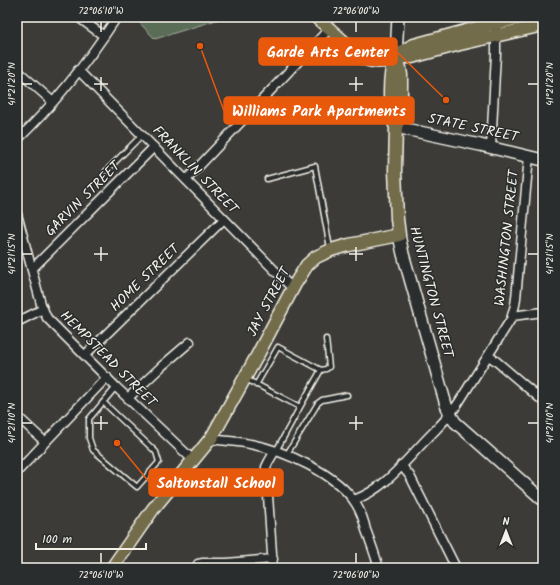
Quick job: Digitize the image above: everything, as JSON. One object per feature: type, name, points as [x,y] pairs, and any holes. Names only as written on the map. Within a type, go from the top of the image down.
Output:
[{"type":"main road","points":[[316,17],[356,54],[363,59],[372,62],[390,59],[414,45],[496,20],[521,17]]},
{"type":"main road","name":"HUNTINGTON STREET","points":[[398,17],[396,56],[391,68],[390,79],[391,113],[396,128],[395,176],[399,235],[446,406],[450,414]]},
{"type":"main road","points":[[396,56],[412,57],[496,35],[543,25]]},
{"type":"main road","name":"STATE STREET","points":[[396,128],[491,147],[543,160]]},
{"type":"main road","name":"JAY STREET","points":[[112,568],[153,509],[210,440],[244,378],[261,358],[293,289],[304,269],[321,254],[331,250],[399,235]]},
{"type":"main road","points":[[450,414],[455,422],[543,500]]},
{"type":"street","points":[[78,17],[104,36]]},
{"type":"street","points":[[18,139],[53,102],[117,17]]},
{"type":"street","points":[[491,147],[496,20]]},
{"type":"street","points":[[186,180],[328,28]]},
{"type":"street","points":[[17,70],[53,102]]},
{"type":"street","name":"FRANKLIN STREET","points":[[78,70],[293,289]]},
{"type":"street","name":"GARVIN STREET","points":[[32,269],[154,147]]},
{"type":"street","name":"WASHINGTON STREET","points":[[354,500],[363,497],[380,486],[450,414],[508,326],[516,298],[529,156]]},
{"type":"street","name":"HEMPSTEAD STREET","points":[[17,214],[43,309],[50,322],[193,460]]},
{"type":"street","name":"HOME STREET","points":[[85,355],[224,219]]},
{"type":"street","points":[[17,322],[43,309]]},
{"type":"street","points":[[512,316],[543,312]]},
{"type":"street","points":[[128,398],[190,342]]},
{"type":"street","points":[[489,356],[494,358],[543,401]]},
{"type":"street","points":[[17,472],[107,376]]},
{"type":"street","points":[[17,416],[45,442]]},
{"type":"street","points":[[210,440],[250,444],[287,454],[309,465],[344,489],[354,500],[360,512],[379,568]]},
{"type":"street","points":[[273,568],[266,467],[275,451]]},
{"type":"street","points":[[402,465],[410,476],[456,568]]},
{"type":"street","points":[[198,564],[273,559]]},
{"type":"lane","points":[[106,170],[142,135]]},
{"type":"lane","points":[[267,179],[315,166],[331,250]]},
{"type":"lane","points":[[275,451],[321,370],[326,369],[329,366],[326,339]]},
{"type":"lane","points":[[256,385],[278,347],[321,370]]},
{"type":"lane","points":[[261,358],[268,363]]},
{"type":"lane","points":[[244,378],[300,407]]},
{"type":"lane","points":[[103,402],[156,452],[159,462],[137,487],[93,450],[89,438],[89,418],[116,387]]},
{"type":"lane","points":[[287,454],[318,403],[322,400],[347,396]]},
{"type":"green space","points":[[134,17],[226,17],[155,39]]},
{"type":"place","name":"Williams Park Apartments","points":[[200,46]]},
{"type":"place","name":"Garde Arts Center","points":[[446,100]]},
{"type":"place","name":"Saltonstall School","points":[[117,443]]}]
